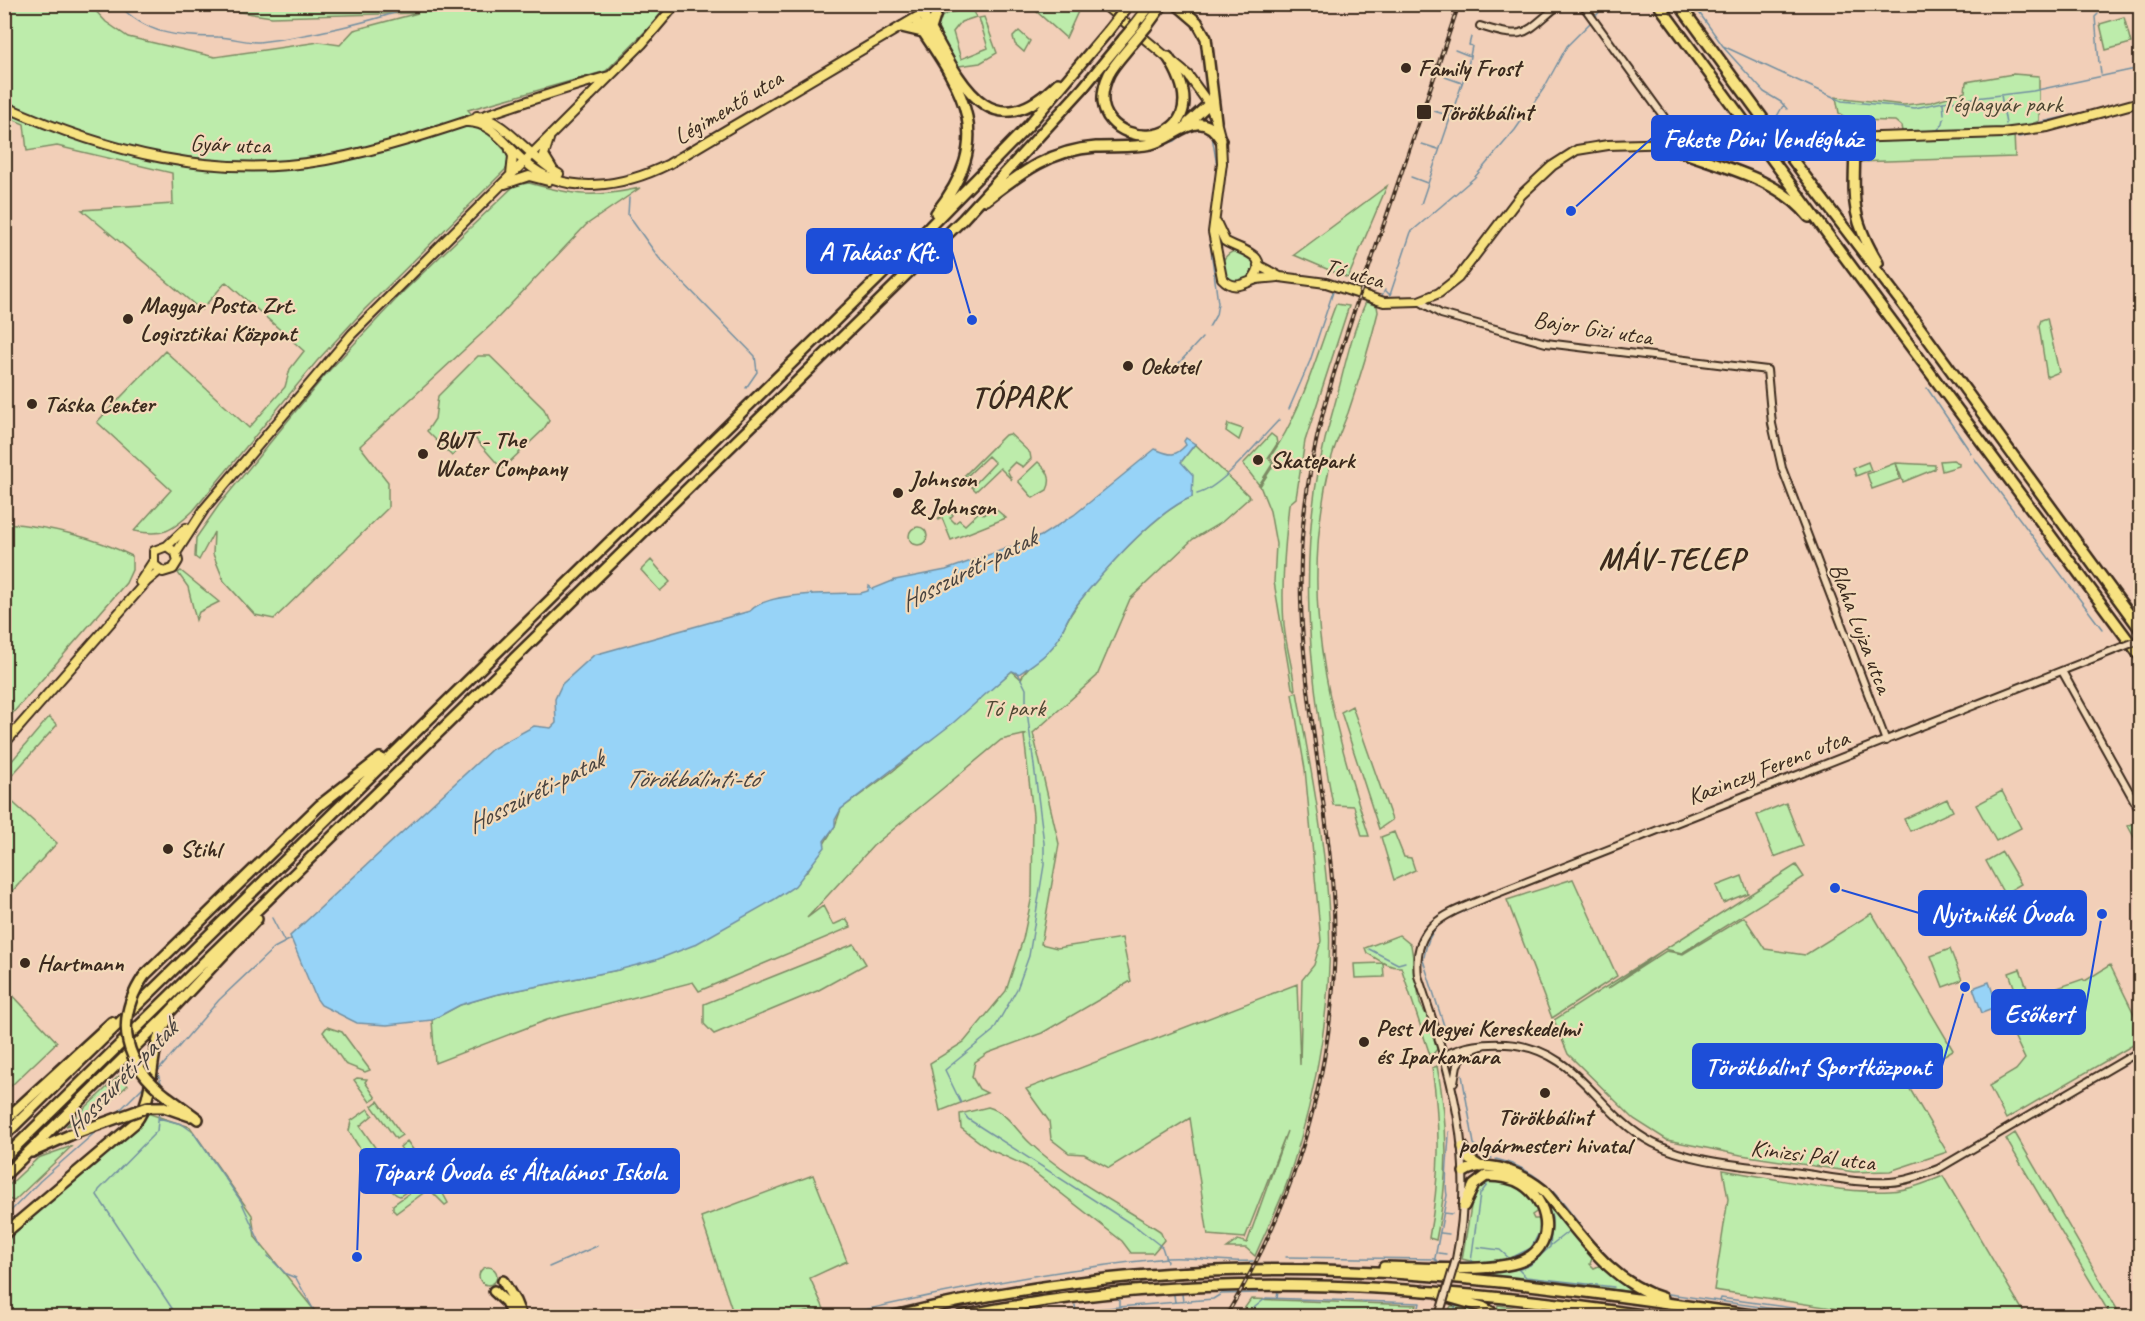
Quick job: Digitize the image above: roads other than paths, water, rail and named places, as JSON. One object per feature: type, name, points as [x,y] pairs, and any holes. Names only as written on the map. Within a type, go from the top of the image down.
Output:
[{"type":"highway","points":[[927,30],[939,4]]},
{"type":"highway","points":[[1151,4],[1139,19],[1111,71],[1104,95],[1106,109],[1114,123],[1132,135],[1143,137],[1160,134],[1173,126],[1182,111],[1185,99],[1184,86],[1168,57]]},
{"type":"highway","points":[[4,1158],[963,219],[1083,88],[1128,41],[1147,26],[1163,4]]},
{"type":"highway","points":[[1176,4],[1197,22],[1204,32],[1212,75],[1212,103],[1216,121]]},
{"type":"highway","points":[[1658,4],[1752,139],[1763,147],[1858,272],[2140,656]]},
{"type":"highway","points":[[1679,4],[1775,135],[1784,143],[2140,629]]},
{"type":"highway","points":[[4,1136],[415,730],[908,249],[1021,133],[1128,6]]},
{"type":"highway","points":[[919,17],[970,94],[985,106],[1004,112],[1022,109],[1042,97],[1105,34]]},
{"type":"highway","points":[[902,27],[927,30]]},
{"type":"highway","points":[[908,249],[956,185],[964,168],[969,147],[969,122],[963,100],[927,30]]},
{"type":"highway","points":[[1182,129],[1209,104]]},
{"type":"highway","points":[[963,219],[1018,175],[1049,157],[1079,149],[1149,144],[1195,123],[1215,130],[1221,140]]},
{"type":"highway","points":[[1855,138],[1853,191],[1855,216],[1870,250],[1899,292],[1904,306]]},
{"type":"highway","points":[[1674,144],[1679,151],[1757,180],[1793,200],[1839,255],[1858,272]]},
{"type":"highway","points":[[25,1156],[70,1135],[147,1107],[164,1107],[198,1119],[143,1076],[133,1058],[126,1031],[128,1006],[144,976],[320,805],[415,730]]},
{"type":"highway","points":[[4,1176],[186,995],[296,873]]},
{"type":"highway","points":[[4,1121],[60,1068],[154,988]]},
{"type":"highway","points":[[4,1234],[135,1123],[147,1105],[151,1066],[159,1035],[186,995]]},
{"type":"highway","points":[[1366,1272],[1378,1267],[1504,1266],[1531,1256],[1544,1237],[1546,1220],[1542,1207],[1534,1194],[1521,1184],[1485,1172],[1472,1163],[1464,1147]]},
{"type":"highway","points":[[1464,1172],[1515,1173],[1536,1185],[1607,1266],[1634,1288],[1663,1298],[1720,1311]]},
{"type":"highway","points":[[1464,1206],[1474,1185],[1485,1172]]},
{"type":"highway","points":[[894,1317],[977,1298],[1119,1278],[1268,1269],[1366,1272],[1566,1290],[1758,1317]]},
{"type":"highway","points":[[503,1281],[515,1301],[520,1317]]},
{"type":"highway","points":[[961,1317],[1057,1300],[1196,1286],[1318,1284],[1428,1290],[1649,1317]]},
{"type":"highway","points":[[1428,1290],[1483,1307],[1498,1317]]},
{"type":"highway","points":[[494,1291],[506,1302],[512,1317]]},
{"type":"main road","points":[[4,744],[146,582],[159,571],[167,572],[175,567],[176,553],[186,534],[209,503],[352,334],[610,76],[676,4]]},
{"type":"main road","name":"Légimentő utca","points":[[524,162],[552,178],[579,184],[617,184],[662,168],[939,4]]},
{"type":"main road","points":[[1103,5],[1188,75],[1209,104],[1221,140],[1222,167],[1213,232],[1218,264],[1220,275],[1227,284],[1238,287],[1250,282],[1256,275],[1258,265],[1251,252],[1236,247],[1219,234],[1217,208]]},
{"type":"main road","name":"Gyár utca","points":[[4,106],[57,129],[113,148],[173,160],[227,166],[278,165],[324,160],[369,150],[610,76]]},
{"type":"main road","points":[[579,85],[588,97]]},
{"type":"main road","points":[[1784,143],[2013,132],[2048,127],[2140,102]]},
{"type":"main road","points":[[475,116],[492,120],[531,155],[579,184]]},
{"type":"main road","name":"Gyár utca","points":[[459,123],[484,124],[524,162]]},
{"type":"main road","points":[[551,136],[544,155],[547,163],[559,174]]},
{"type":"main road","points":[[1419,301],[1439,293],[1458,278],[1521,195],[1565,156],[1591,147],[1752,139]]},
{"type":"main road","points":[[510,148],[513,156],[511,175]]},
{"type":"main road","points":[[498,189],[512,180],[529,176],[579,184]]},
{"type":"main road","points":[[1218,264],[1223,254],[1236,247]]},
{"type":"main road","name":"Tó utca","points":[[1258,265],[1280,277]]},
{"type":"main road","name":"Tó utca","points":[[1250,282],[1280,277],[1326,283],[1384,302],[1419,301]]},
{"type":"main road","points":[[107,627],[153,562],[154,551],[167,546],[209,503]]},
{"type":"main road","points":[[167,546],[176,553]]},
{"type":"main road","points":[[153,562],[159,571]]},
{"type":"street","points":[[1480,26],[1513,35],[1522,34],[1560,4]]},
{"type":"street","points":[[1582,4],[1664,117],[1674,144]]},
{"type":"street","name":"Bajor Gizi utca","points":[[1419,301],[1441,314],[1546,343],[1748,366],[1767,370],[1770,380]]},
{"type":"street","name":"Blaha Lujza utca","points":[[1770,380],[1772,424],[1776,448],[1804,528],[1886,741]]},
{"type":"street","name":"Kazinczy Ferenc utca","points":[[1439,1037],[1418,976],[1417,953],[1420,943],[1433,923],[1445,915],[2140,640]]},
{"type":"street","points":[[2062,672],[2140,811]]},
{"type":"street","points":[[1439,1037],[1448,1045],[1460,1048]]},
{"type":"street","points":[[1439,1037],[1453,1086],[1464,1147],[1464,1206],[1456,1259],[1439,1316]]},
{"type":"street","name":"Kinizsi Pál utca","points":[[1445,1055],[1467,1052],[1486,1044]]},
{"type":"street","name":"Kinizsi Pál utca","points":[[1445,1055],[1460,1048],[1486,1044],[1517,1044],[1553,1056],[1582,1078],[1630,1128],[1644,1139],[1671,1151],[1705,1159],[1870,1182],[1892,1182],[1917,1177],[1938,1168],[2140,1052]]},
{"type":"street","points":[[1453,1086],[1457,1065],[1467,1052]]},
{"type":"water","name":"Törökbálinti-tó","points":[[1186,438],[1195,444],[1181,462],[1193,475],[1192,497],[1161,516],[1098,578],[1069,616],[1055,644],[1043,656],[1019,674],[1012,671],[953,723],[841,809],[835,820],[835,826],[824,841],[825,847],[795,886],[775,899],[694,945],[656,960],[494,995],[460,1005],[432,1020],[387,1025],[357,1023],[321,1005],[316,998],[290,936],[492,749],[534,726],[551,728],[556,723],[555,699],[562,684],[594,655],[750,611],[771,600],[802,595],[861,593],[868,591],[869,586],[873,589],[895,580],[946,570],[1041,536],[1074,515],[1155,449],[1175,454],[1186,445],[1184,441]]},
{"type":"water","points":[[1989,982],[1998,1007],[1982,1013],[1973,988]]},
{"type":"waterway","points":[[118,4],[141,23],[164,32],[254,42],[340,28],[419,4]]},
{"type":"waterway","name":"Hosszúréti-patak","points":[[1595,17],[1606,4]]},
{"type":"waterway","points":[[1693,4],[1723,46],[1842,101],[1915,108],[1943,102],[2033,91],[2140,68]]},
{"type":"waterway","points":[[2098,14],[2095,17],[2099,63]]},
{"type":"waterway","name":"Hosszúréti-patak","points":[[1381,297],[1385,290],[1390,295],[1411,232],[1474,178],[1515,130],[1544,88],[1567,46],[1592,21]]},
{"type":"waterway","points":[[1421,204],[1468,66],[1472,46],[1469,45],[1471,37]]},
{"type":"waterway","points":[[1724,48],[1764,92],[1781,102],[1787,109]]},
{"type":"waterway","points":[[1455,50],[1470,56]]},
{"type":"waterway","points":[[2100,67],[2101,74]]},
{"type":"waterway","points":[[1445,77],[1462,83]]},
{"type":"waterway","points":[[2001,95],[2006,124]]},
{"type":"waterway","points":[[1943,103],[1944,114]]},
{"type":"waterway","points":[[1776,118],[1784,104]]},
{"type":"waterway","points":[[1434,111],[1450,116]]},
{"type":"waterway","points":[[2019,127],[2087,112]]},
{"type":"waterway","points":[[2100,118],[2114,114]]},
{"type":"waterway","points":[[1912,131],[1936,130],[1943,124],[1944,119]]},
{"type":"waterway","points":[[2019,137],[2087,121]]},
{"type":"waterway","points":[[1155,147],[1175,141],[1185,133]]},
{"type":"waterway","points":[[1209,327],[1216,315],[1218,303],[1209,235],[1217,166],[1212,136]]},
{"type":"waterway","points":[[1422,144],[1438,149]]},
{"type":"waterway","points":[[1092,152],[1120,151]]},
{"type":"waterway","points":[[1411,177],[1427,183]]},
{"type":"waterway","points":[[629,198],[628,215],[659,258],[755,356],[757,372],[746,388]]},
{"type":"waterway","name":"Hosszúréti-patak","points":[[1289,409],[1310,361],[1333,292]]},
{"type":"waterway","points":[[1179,363],[1202,338]]},
{"type":"waterway","points":[[1927,388],[1971,453]]},
{"type":"waterway","name":"Hosszúréti-patak","points":[[1197,494],[1207,490],[1229,473],[1279,420]]},
{"type":"waterway","points":[[1974,458],[2102,629]]},
{"type":"waterway","points":[[1018,673],[1026,689],[1026,703]]},
{"type":"waterway","points":[[961,1103],[945,1070],[993,1031],[1017,989],[1029,956],[1044,865],[1044,843],[1027,711]]},
{"type":"waterway","points":[[1504,894],[1644,839]]},
{"type":"waterway","points":[[1487,902],[1501,896]]},
{"type":"waterway","points":[[1424,957],[1427,945],[1436,928],[1449,918],[1479,905]]},
{"type":"waterway","points":[[272,918],[284,941]]},
{"type":"waterway","name":"Hosszúréti-patak","points":[[157,1072],[219,1000],[274,948],[291,939]]},
{"type":"waterway","points":[[1369,949],[1398,964],[1405,962]]},
{"type":"waterway","points":[[1422,957],[1446,1032],[1452,1039]]},
{"type":"waterway","points":[[158,1074],[163,1088]]},
{"type":"waterway","points":[[1462,1075],[1474,1144],[1485,1156],[1492,1158]]},
{"type":"waterway","name":"Hosszúréti-patak","points":[[117,1113],[145,1085]]},
{"type":"waterway","points":[[159,1111],[157,1131],[99,1190],[97,1195],[177,1316]]},
{"type":"waterway","points":[[965,1115],[1139,1229],[1162,1247],[1167,1262]]},
{"type":"waterway","points":[[158,1118],[182,1124],[193,1132],[241,1201],[262,1247]]},
{"type":"waterway","name":"Hosszúréti-patak","points":[[4,1218],[40,1181],[100,1128]]},
{"type":"waterway","points":[[1435,1258],[1447,1195],[1449,1132]]},
{"type":"waterway","points":[[1496,1159],[1515,1165],[1544,1183],[1566,1206],[1598,1249]]},
{"type":"waterway","points":[[1456,1263],[1471,1262],[1480,1194],[1487,1185]]},
{"type":"waterway","points":[[1520,1269],[1530,1265],[1550,1247],[1552,1218],[1544,1198]]},
{"type":"waterway","points":[[1444,1213],[1452,1214]]},
{"type":"waterway","points":[[1509,1259],[1531,1248],[1541,1229]]},
{"type":"waterway","points":[[1551,1245],[1570,1230]]},
{"type":"waterway","points":[[1441,1233],[1449,1234]]},
{"type":"waterway","points":[[549,1267],[597,1246]]},
{"type":"waterway","points":[[1477,1247],[1500,1250],[1510,1259]]},
{"type":"waterway","points":[[1438,1253],[1446,1254]]},
{"type":"waterway","points":[[268,1256],[286,1274],[296,1278],[317,1316]]},
{"type":"waterway","points":[[1286,1257],[1434,1259],[1451,1263]]},
{"type":"waterway","points":[[839,1316],[961,1289],[1085,1268],[1167,1258],[1253,1261]]},
{"type":"waterway","points":[[1517,1268],[1526,1277],[1614,1287]]},
{"type":"waterway","points":[[1277,1298],[1278,1290]]},
{"type":"waterway","points":[[1050,1316],[1095,1309],[1213,1299],[1221,1294],[1257,1293]]},
{"type":"waterway","points":[[1662,1293],[1824,1316]]},
{"type":"waterway","points":[[1182,1294],[1183,1302]]},
{"type":"waterway","points":[[1174,1295],[1175,1302]]},
{"type":"waterway","points":[[1249,1316],[1255,1307],[1266,1298],[1420,1303],[1417,1316]]},
{"type":"waterway","points":[[1720,1301],[1721,1298],[1848,1316]]},
{"type":"waterway","points":[[1119,1299],[1119,1307]]},
{"type":"waterway","points":[[1455,1309],[1456,1304]]},
{"type":"waterway","points":[[1075,1305],[1076,1312]]},
{"type":"waterway","points":[[1036,1311],[1037,1316]]},
{"type":"tunnel","points":[[1748,141],[1781,140]]},
{"type":"railway","points":[[1226,1316],[1254,1266],[1278,1214],[1298,1161],[1314,1106],[1325,1050],[1332,994],[1335,936],[1332,879],[1301,615],[1303,526],[1313,457],[1339,356],[1459,4]]},
{"type":"place","name":"Family Frost","points":[[1406,68]]},
{"type":"place","name":"Törökbálint","points":[[1424,112]]},
{"type":"place","name":"Fekete Póni Vendégház","points":[[1571,211]]},
{"type":"place","name":"Magyar Posta Zrt. Logisztikai Központ","points":[[128,319]]},
{"type":"place","name":"A Takács Kft.","points":[[972,320]]},
{"type":"place","name":"Oekotel","points":[[1128,366]]},
{"type":"place","name":"Táska Center","points":[[32,404]]},
{"type":"place","name":"BWT - The Water Company","points":[[423,454]]},
{"type":"place","name":"Skatepark","points":[[1258,460]]},
{"type":"place","name":"Johnson & Johnson","points":[[898,493]]},
{"type":"place","name":"Stihl","points":[[168,849]]},
{"type":"place","name":"Nyitnikék Óvoda","points":[[1835,888]]},
{"type":"place","name":"Esőkert","points":[[2102,914]]},
{"type":"place","name":"Hartmann","points":[[25,963]]},
{"type":"place","name":"Törökbálint Sportközpont","points":[[1965,987]]},
{"type":"place","name":"Pest Megyei Kereskedelmi és Iparkamara","points":[[1364,1042]]},
{"type":"place","name":"Törökbálint polgármesteri hivatal","points":[[1545,1093]]},
{"type":"place","name":"Tópark Óvoda és Általános Iskola","points":[[357,1257]]},
{"type":"district","name":"TÓPARK","points":[[1020,397]]},
{"type":"district","name":"MÁV-TELEP","points":[[1672,559]]},
{"type":"park label","name":"Téglagyár park","points":[[2002,104]]},
{"type":"park label","name":"Tó park","points":[[1014,708]]}]
